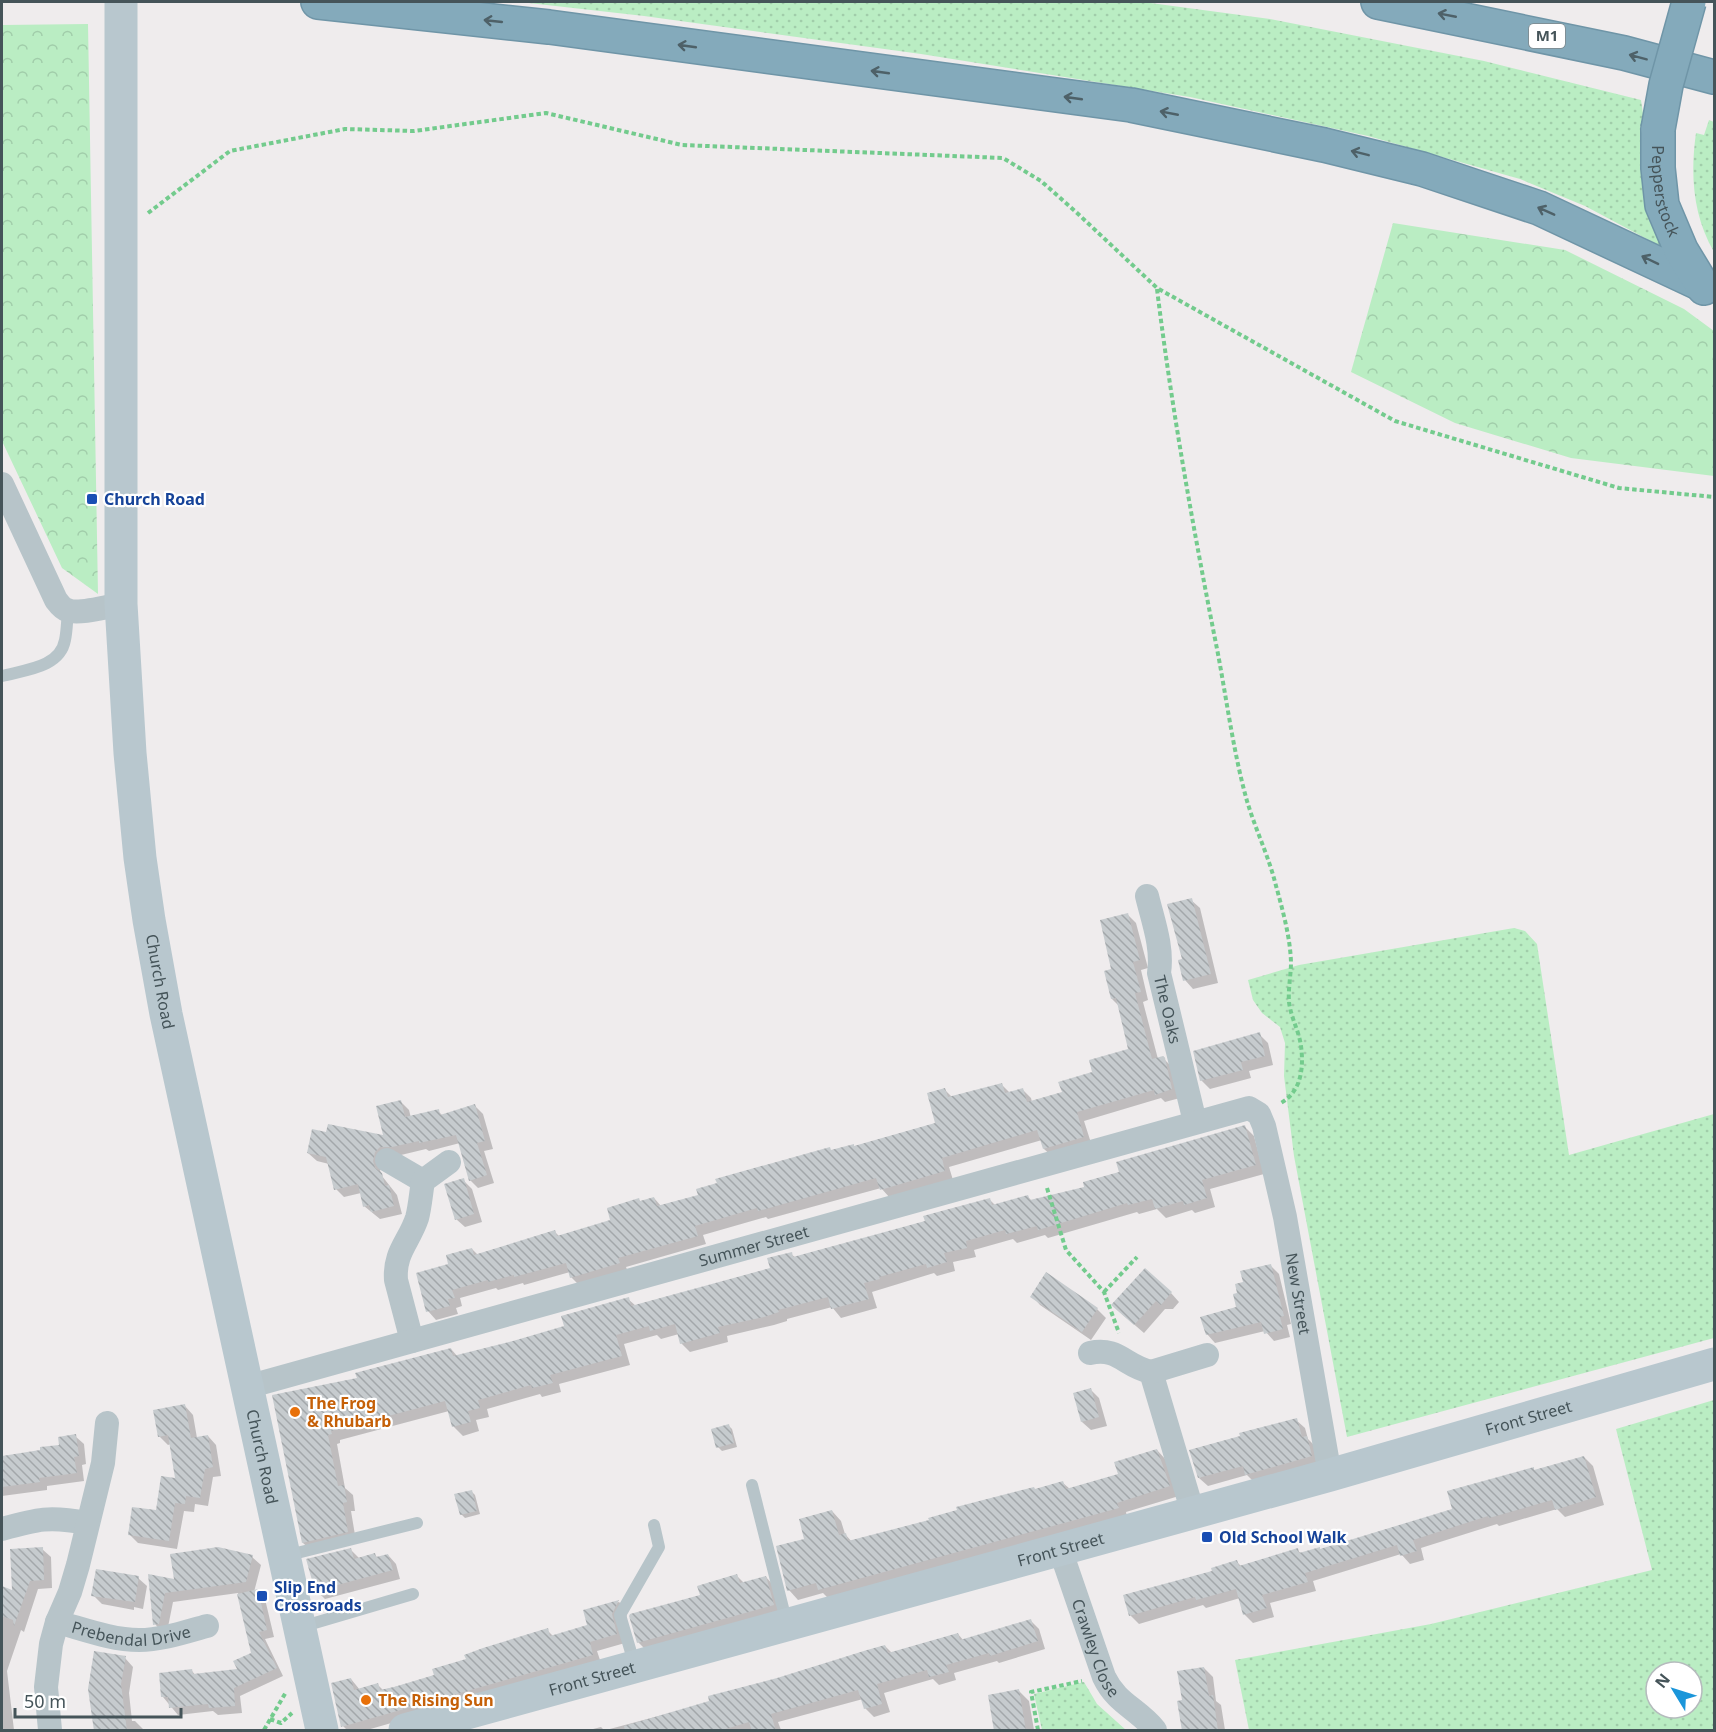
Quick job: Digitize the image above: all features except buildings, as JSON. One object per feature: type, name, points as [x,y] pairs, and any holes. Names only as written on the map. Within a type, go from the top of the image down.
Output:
[{"type":"highway","points":[[318,2],[549,27],[1131,105],[1324,145],[1422,169],[1539,208],[1708,292]]},
{"type":"highway","name":"M1","points":[[1378,2],[1613,51],[1714,77]]},
{"type":"highway","name":"Pepperstock","points":[[1689,2],[1666,85],[1658,129],[1658,168],[1662,205],[1681,250],[1708,292]]},
{"type":"main road","name":"Church Road","points":[[122,2],[121,604],[130,753],[149,920],[166,1014],[322,1731]]},
{"type":"main road","name":"Front Street","points":[[405,1731],[1330,1475],[1714,1364]]},
{"type":"street","points":[[2,484],[56,600],[68,611],[121,604]]},
{"type":"street","name":"The Oaks","points":[[1147,896],[1160,947],[1159,973],[1196,1122]]},
{"type":"street","name":"Summer Street","points":[[247,1387],[1196,1122],[1249,1108],[1259,1114]]},
{"type":"street","name":"New Street","points":[[1259,1114],[1264,1126],[1285,1217],[1330,1475]]},
{"type":"street","points":[[387,1160],[423,1181]]},
{"type":"street","points":[[412,1341],[395,1269],[402,1245],[417,1218],[423,1181],[449,1162]]},
{"type":"street","points":[[1090,1353],[1106,1352],[1121,1358],[1137,1369],[1151,1372],[1207,1354]]},
{"type":"street","points":[[1151,1372],[1193,1513]]},
{"type":"street","name":"Prebendal Drive","points":[[50,1731],[47,1706],[47,1664],[57,1622],[72,1583],[103,1463],[106,1423]]},
{"type":"street","points":[[2,1529],[49,1518],[87,1523]]},
{"type":"street","name":"Crawley Close","points":[[1060,1549],[1104,1677],[1116,1697],[1143,1717],[1155,1731]]},
{"type":"street","name":"Prebendal Drive","points":[[57,1622],[120,1638],[138,1640],[182,1634],[207,1626]]},
{"type":"lane","points":[[2,676],[55,659],[65,641],[68,611]]},
{"type":"lane","points":[[752,1485],[788,1624]]},
{"type":"lane","points":[[284,1557],[417,1523]]},
{"type":"lane","points":[[635,1667],[620,1615],[659,1547],[654,1525]]},
{"type":"lane","points":[[299,1628],[413,1594]]},
{"type":"path","points":[[121,238],[142,218],[230,151],[345,129],[414,131],[546,113],[682,145],[1004,158],[1050,189],[1157,288],[1395,421],[1619,488],[1714,496]]},
{"type":"path","points":[[1157,288],[1167,369],[1205,588],[1245,790],[1275,880],[1289,939],[1291,962],[1289,1001],[1301,1046],[1301,1073],[1298,1087],[1287,1100],[1259,1114]]},
{"type":"path","points":[[1040,1166],[1066,1250],[1104,1292],[1121,1339],[1121,1358]]},
{"type":"path","points":[[1104,1292],[1137,1257]]},
{"type":"path","points":[[1038,1731],[1031,1692],[1104,1677]]},
{"type":"path","points":[[264,1731],[288,1688]]},
{"type":"path","points":[[284,1695],[289,1700]]},
{"type":"path","points":[[270,1719],[281,1723],[293,1713],[293,1706]]},
{"type":"green space","points":[[520,2],[1143,2],[1270,19],[1484,61],[1641,100],[1662,247],[1585,206],[1520,179],[1368,136],[1190,97],[921,54],[644,16]]},
{"type":"green space","points":[[88,24],[98,594],[62,568],[2,441],[2,25]]},
{"type":"green space","points":[[1709,120],[1714,122],[1714,252],[1697,210],[1693,164],[1696,133],[1704,135]]},
{"type":"green space","points":[[1393,223],[1565,250],[1684,309],[1714,331],[1714,476],[1571,458],[1455,423],[1351,372]]},
{"type":"green space","points":[[1514,928],[1525,931],[1537,944],[1569,1155],[1714,1114],[1714,1338],[1347,1437],[1294,1156],[1284,1076],[1285,1043],[1280,1027],[1262,1013],[1253,1000],[1248,980],[1299,965]]},
{"type":"green space","points":[[1714,1400],[1714,1730],[1249,1730],[1235,1660],[1431,1624],[1652,1570],[1616,1429]]},
{"type":"green space","points":[[1084,1682],[1097,1704],[1126,1730],[1042,1730],[1034,1694]]},
{"type":"place","name":"Church Road","points":[[92,499]]},
{"type":"place","name":"The Frog & Rhubarb","points":[[295,1412]]},
{"type":"place","name":"Old School Walk","points":[[1207,1537]]},
{"type":"place","name":"Slip End Crossroads","points":[[262,1596]]},
{"type":"place","name":"The Rising Sun","points":[[366,1700]]}]
